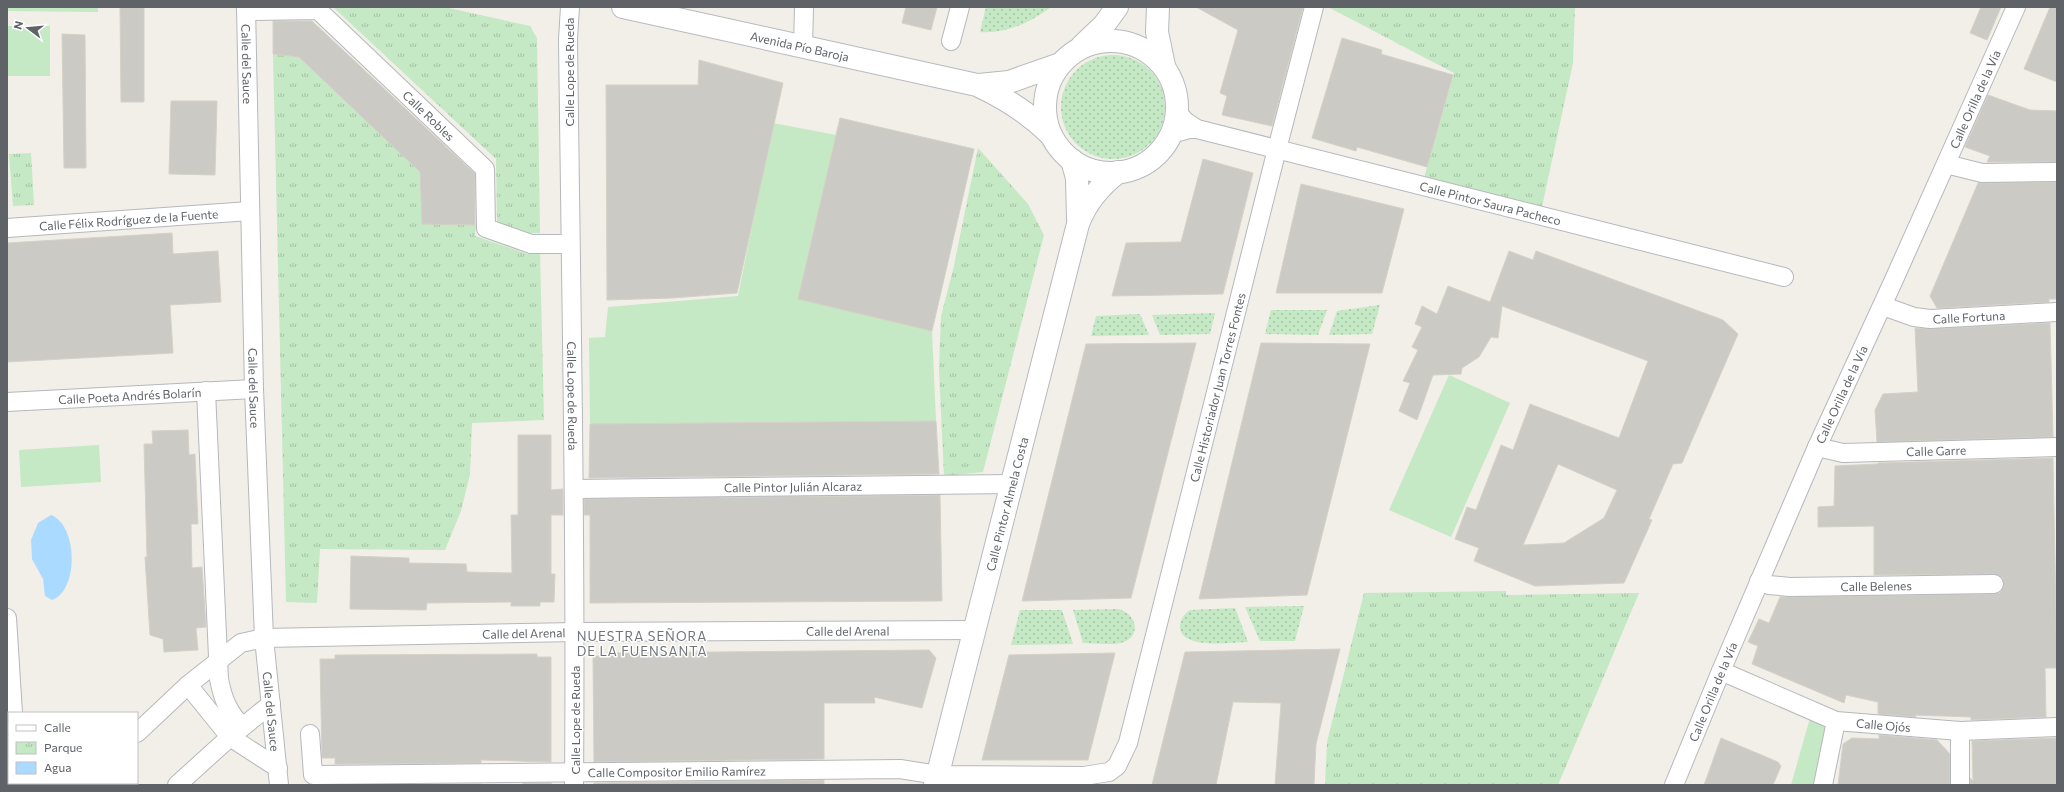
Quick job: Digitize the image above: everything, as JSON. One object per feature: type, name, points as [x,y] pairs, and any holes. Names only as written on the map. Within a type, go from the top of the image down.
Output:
[{"type":"main road","name":"Avenida Pío Baroja","points":[[623,7],[977,85],[1013,104],[1051,135]]},
{"type":"main road","points":[[1081,47],[1101,41],[1131,43],[1149,52],[1164,66],[1172,80],[1177,95],[1177,112],[1171,134],[1162,149],[1153,158],[1130,170],[1118,172],[1099,172],[1072,160],[1060,149],[1051,135],[1045,104],[1050,83],[1060,64],[1081,47],[1104,25],[1117,7]]},
{"type":"main road","points":[[1158,7],[1158,32],[1164,66]]},
{"type":"main road","name":"Avenida Pío Baroja","points":[[977,85],[1009,82],[1060,64]]},
{"type":"main road","name":"Calle Pintor Almela Costa","points":[[937,780],[1078,224],[1079,192],[1072,160]]},
{"type":"main road","name":"Calle Pintor Almela Costa","points":[[1078,224],[1092,197],[1105,182],[1118,172]]},
{"type":"street","name":"Calle Lope de Rueda","points":[[570,7],[568,39],[576,632],[574,779]]},
{"type":"street","points":[[803,47],[804,7]]},
{"type":"street","points":[[951,41],[960,7]]},
{"type":"street","name":"Calle Historiador Juan Torres Fontes","points":[[1117,766],[1128,743],[1314,7]]},
{"type":"street","name":"Calle Orilla de la Vía","points":[[1674,785],[1759,581],[1817,447],[1883,306],[2016,7]]},
{"type":"street","name":"Calle Robles","points":[[246,9],[318,10],[486,168],[486,228],[531,244],[570,244]]},
{"type":"street","name":"Calle del Sauce","points":[[246,9],[254,389],[264,638],[278,777]]},
{"type":"street","name":"Calle Pintor Saura Pacheco","points":[[1177,112],[1185,121],[1198,129]]},
{"type":"street","name":"Calle Pintor Saura Pacheco","points":[[1171,134],[1188,129],[1198,129],[1784,278]]},
{"type":"street","points":[[1946,164],[1982,172],[2057,172]]},
{"type":"street","name":"Calle Félix Rodríguez de la Fuente","points":[[7,228],[250,211]]},
{"type":"street","name":"Calle Fortuna","points":[[1883,306],[1920,319],[2057,312]]},
{"type":"street","name":"Calle Poeta Andrés Bolarín","points":[[7,402],[254,389]]},
{"type":"street","name":"Calle del Sauce","points":[[206,391],[220,659],[219,679],[222,697],[232,716],[236,732]]},
{"type":"street","name":"Calle Garre","points":[[1817,447],[1843,453],[2057,447]]},
{"type":"street","name":"Calle Pintor Julián Alcaraz","points":[[574,489],[1012,484]]},
{"type":"street","name":"Calle Belenes","points":[[1759,581],[1769,585],[1790,587],[1994,584]]},
{"type":"street","points":[[7,618],[13,712]]},
{"type":"street","name":"Calle del Arenal","points":[[138,732],[188,685],[241,643],[264,638],[576,632],[975,630]]},
{"type":"street","name":"Calle Ojós","points":[[1721,671],[1836,721],[1960,731],[2057,727]]},
{"type":"street","name":"Calle del Sauce","points":[[188,685],[236,732],[278,777]]},
{"type":"street","points":[[177,785],[236,732],[271,704]]},
{"type":"street","points":[[1823,785],[1836,721]]},
{"type":"street","points":[[1960,731],[1960,785]]},
{"type":"street","name":"Calle Compositor Emilio Ramírez","points":[[310,734],[313,775],[574,779],[900,769],[937,780],[1084,776],[1109,772],[1117,766]]},
{"type":"green space","points":[[7,7],[98,7],[98,12],[7,11]]},
{"type":"green space","points":[[333,7],[444,7],[530,26],[537,38],[540,233],[528,233],[497,222],[496,159]]},
{"type":"green space","points":[[986,7],[1051,7],[1035,18],[1018,26],[999,31],[980,32]]},
{"type":"green space","points":[[1328,7],[1575,7],[1573,63],[1540,216],[1422,185],[1454,73]]},
{"type":"green space","points":[[7,26],[50,26],[50,76],[7,76]]},
{"type":"green space","points":[[273,54],[299,57],[420,172],[422,223],[476,225],[475,236],[528,254],[540,253],[544,420],[472,423],[470,474],[461,511],[445,550],[320,549],[317,603],[286,602]]},
{"type":"green space","points":[[1113,55],[1133,59],[1142,64],[1156,78],[1161,87],[1165,107],[1161,127],[1156,136],[1142,150],[1133,155],[1113,159],[1093,155],[1084,150],[1070,136],[1065,127],[1061,107],[1065,87],[1070,78],[1084,64],[1093,59]]},
{"type":"green space","points":[[840,118],[974,149],[932,331],[936,421],[590,424],[589,338],[605,337],[608,307],[738,296],[773,123],[836,135]]},
{"type":"green space","points":[[978,148],[1028,204],[1044,235],[983,472],[944,476],[939,370],[941,316],[953,270]]},
{"type":"green space","points":[[31,153],[34,205],[13,206],[9,154]]},
{"type":"green space","points":[[1380,305],[1372,334],[1329,335],[1337,311]]},
{"type":"green space","points":[[1271,310],[1327,310],[1318,335],[1265,334]]},
{"type":"green space","points":[[1215,313],[1210,334],[1160,335],[1152,315]]},
{"type":"green space","points":[[1140,314],[1149,335],[1091,336],[1096,316]]},
{"type":"green space","points":[[1449,375],[1510,403],[1451,537],[1389,510]]},
{"type":"green space","points":[[99,445],[101,482],[21,487],[19,450]]},
{"type":"green space","points":[[1506,591],[1506,595],[1639,593],[1558,785],[1325,785],[1327,742],[1364,593]]},
{"type":"green space","points":[[1304,606],[1295,641],[1260,641],[1245,607]]},
{"type":"green space","points":[[1235,608],[1248,642],[1199,642],[1183,635],[1180,628],[1181,622],[1186,613],[1190,610]]},
{"type":"green space","points":[[1118,609],[1124,611],[1133,619],[1135,630],[1130,639],[1114,644],[1083,643],[1073,610]]},
{"type":"green space","points":[[1020,610],[1062,610],[1073,644],[1011,645]]},
{"type":"green space","points":[[1812,711],[1836,721],[1823,785],[1791,785]]},
{"type":"water","points":[[51,515],[60,521],[66,531],[72,558],[71,572],[67,584],[61,594],[52,600],[45,596],[43,579],[32,559],[31,540],[38,523]]},
{"type":"building","points":[[120,7],[144,7],[144,102],[121,102]]},
{"type":"building","points":[[906,7],[937,7],[931,30],[902,23]]},
{"type":"building","points":[[1196,7],[1303,7],[1272,126],[1222,115],[1227,96],[1220,93],[1238,30]]},
{"type":"building","points":[[1981,7],[2001,7],[1987,40],[1970,33]]},
{"type":"building","points":[[2050,7],[2057,7],[2057,82],[2024,69]]},
{"type":"building","points":[[273,21],[312,21],[475,174],[475,225],[422,224],[420,172],[299,57],[273,54]]},
{"type":"building","points":[[62,34],[85,35],[86,168],[64,168]]},
{"type":"building","points":[[1342,38],[1382,50],[1381,54],[1453,75],[1427,167],[1357,147],[1356,151],[1312,138]]},
{"type":"building","points":[[699,60],[783,83],[737,293],[673,298],[607,300],[606,85],[698,85]]},
{"type":"building","points":[[1988,95],[2030,110],[2057,111],[2057,162],[1987,162],[1990,156],[1965,147]]},
{"type":"building","points":[[171,101],[217,101],[215,175],[169,174]]},
{"type":"building","points":[[840,118],[974,149],[932,331],[798,299]]},
{"type":"building","points":[[1203,159],[1253,173],[1223,294],[1112,296],[1126,243],[1181,242]]},
{"type":"building","points":[[2057,182],[2057,299],[2049,299],[2049,302],[1937,308],[1930,296],[1978,183]]},
{"type":"building","points":[[1301,184],[1404,209],[1382,293],[1276,293]]},
{"type":"building","points":[[172,233],[173,254],[218,251],[221,302],[170,305],[173,353],[7,362],[7,243]]},
{"type":"building","points":[[1509,251],[1533,260],[1536,251],[1723,320],[1738,334],[1682,463],[1673,464],[1649,519],[1652,520],[1624,583],[1535,586],[1474,561],[1479,548],[1455,539],[1467,507],[1476,510],[1501,445],[1513,450],[1530,404],[1619,438],[1648,361],[1502,306],[1498,338],[1491,337],[1479,357],[1462,368],[1461,374],[1433,375],[1417,420],[1399,411],[1410,383],[1403,381],[1418,350],[1412,347],[1422,327],[1415,324],[1422,306],[1437,314],[1448,286],[1490,302]],"holes":[[[1558,464],[1617,490],[1604,518],[1564,543],[1523,545]]]},
{"type":"building","points":[[2050,323],[2053,437],[1877,442],[1875,410],[1883,394],[1918,392],[1915,328],[1930,329]]},
{"type":"building","points":[[1196,343],[1131,598],[1022,601],[1086,344]]},
{"type":"building","points":[[1261,343],[1370,344],[1307,595],[1199,599]]},
{"type":"building","points":[[936,421],[939,474],[589,478],[590,424]]},
{"type":"building","points":[[188,430],[189,455],[195,454],[198,524],[191,524],[192,568],[202,567],[206,627],[196,628],[198,650],[164,652],[163,639],[150,635],[145,557],[147,557],[144,444],[153,444],[152,431]]},
{"type":"building","points":[[518,435],[551,435],[551,490],[563,489],[563,515],[551,515],[551,574],[555,574],[554,602],[540,602],[540,606],[511,606],[511,602],[427,603],[426,610],[350,609],[351,556],[409,558],[409,563],[466,564],[467,572],[512,573],[511,515],[518,515]]},
{"type":"building","points":[[2053,458],[2057,668],[2045,668],[2046,717],[1971,720],[1971,717],[1915,715],[1916,717],[1878,714],[1878,702],[1846,695],[1844,703],[1752,664],[1758,646],[1748,642],[1759,619],[1769,623],[1780,597],[1994,594],[2000,593],[2003,589],[2003,578],[1994,574],[1874,575],[1874,526],[1818,527],[1818,507],[1834,506],[1835,466],[1878,463]]},
{"type":"building","points":[[940,495],[942,601],[590,603],[590,515],[584,515],[584,499]]},
{"type":"building","points":[[1340,649],[1316,744],[1314,785],[1275,785],[1281,703],[1233,702],[1216,785],[1152,785],[1185,652]]},
{"type":"building","points":[[929,650],[936,658],[922,708],[874,697],[875,703],[824,703],[824,759],[594,762],[593,656],[607,656],[607,653]]},
{"type":"building","points":[[1115,653],[1088,760],[982,760],[1009,655]]},
{"type":"building","points":[[537,654],[537,657],[551,657],[551,762],[481,760],[481,763],[335,764],[335,758],[322,758],[320,659],[335,659],[335,655]]},
{"type":"building","points":[[1879,735],[1937,740],[1950,754],[1950,785],[1838,785],[1843,744],[1852,738],[1879,739]]},
{"type":"building","points":[[1721,738],[1778,762],[1781,766],[1773,785],[1704,785]]},
{"type":"building","points":[[2057,738],[2057,785],[1970,785],[1970,778],[1973,781],[1972,741]]},
{"type":"building","points":[[824,780],[824,785],[594,785],[594,783]]},
{"type":"building","points":[[523,783],[551,783],[552,785],[523,785]]},
{"type":"building","points":[[481,784],[481,785],[362,785]]},
{"type":"district","name":"NUESTRA SEÑORA DE LA FUENSANTA","points":[[642,644]]}]
